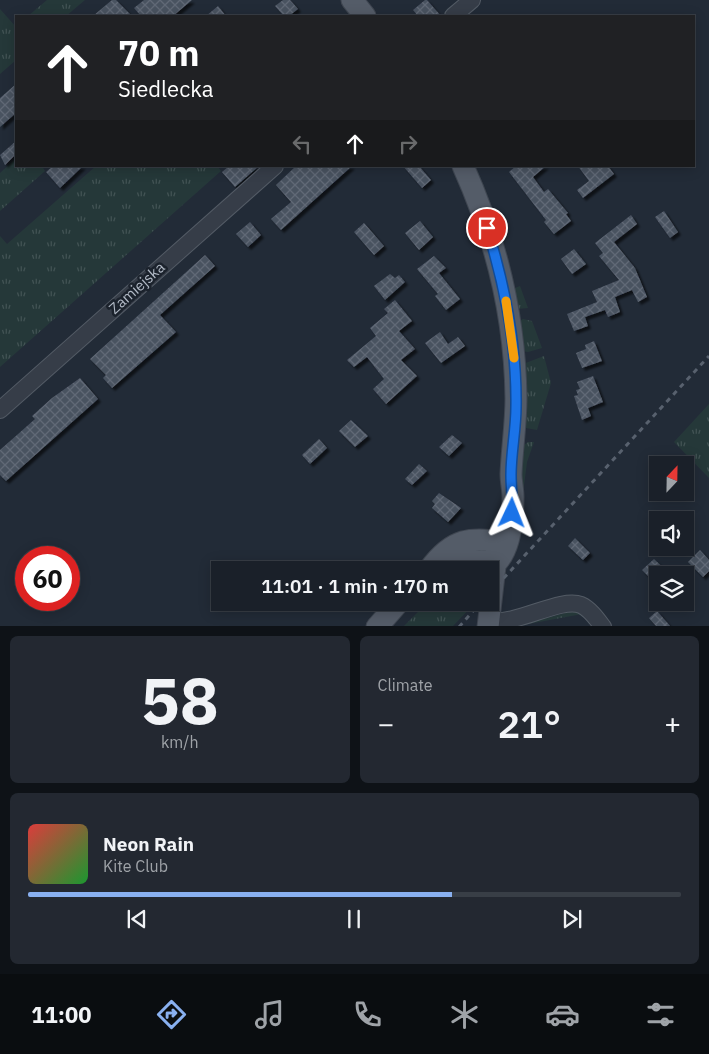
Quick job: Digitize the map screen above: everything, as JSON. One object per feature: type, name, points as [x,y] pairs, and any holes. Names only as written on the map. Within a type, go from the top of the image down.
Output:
[{"type":"main road","points":[[352,0],[364,15]]},
{"type":"main road","points":[[463,167],[481,210],[499,270],[510,326],[516,388],[516,426],[511,476],[503,496],[500,549],[488,624]]},
{"type":"main road","points":[[436,561],[442,554],[460,542],[479,538],[500,549]]},
{"type":"main road","points":[[462,561],[500,549]]},
{"type":"main road","points":[[377,626],[391,611]]},
{"type":"street","points":[[454,15],[472,0]]},
{"type":"street","name":"Zamiejska","points":[[0,410],[274,167]]},
{"type":"street","points":[[488,624],[508,622],[566,604],[579,604],[588,610],[596,624]]},
{"type":"green space","points":[[47,0],[85,0],[67,15],[29,15]]},
{"type":"green space","points":[[0,9],[15,26],[15,61],[0,74]]},
{"type":"green space","points":[[15,159],[15,167],[43,167],[45,171],[0,211],[0,173]]},
{"type":"green space","points":[[95,167],[218,167],[221,171],[0,367],[0,236],[7,244]]},
{"type":"green space","points":[[520,286],[528,308],[517,309],[513,289]]},
{"type":"green space","points":[[523,319],[532,321],[542,348],[528,352],[522,351],[519,321]]},
{"type":"green space","points":[[544,356],[551,383],[537,430],[526,428],[524,421],[523,364]]},
{"type":"green space","points":[[709,404],[709,478],[694,463],[694,456],[688,456],[674,442]]},
{"type":"green space","points":[[528,442],[534,442],[527,462],[522,501],[520,476],[524,445]]},
{"type":"green space","points":[[577,610],[582,614],[517,626],[516,626]]},
{"type":"green space","points":[[419,611],[467,611],[453,626],[404,626]]},
{"type":"building","points":[[112,0],[116,0],[131,15],[94,15]]},
{"type":"building","points":[[144,0],[192,0],[174,15],[140,15],[134,8]]},
{"type":"building","points":[[283,0],[290,0],[298,9],[290,15],[283,15],[275,6]]},
{"type":"building","points":[[427,0],[440,15],[417,15],[413,10]]},
{"type":"building","points":[[218,6],[225,15],[207,15]]},
{"type":"building","points":[[15,85],[15,114],[0,127],[0,98]]},
{"type":"building","points":[[15,142],[15,155],[5,165],[0,155]]},
{"type":"building","points":[[52,167],[82,167],[60,188],[46,172]]},
{"type":"building","points":[[228,167],[258,167],[235,187],[222,172]]},
{"type":"building","points":[[295,167],[351,167],[281,230],[271,219],[291,202],[276,185]]},
{"type":"building","points":[[404,167],[420,167],[431,180],[422,188]]},
{"type":"building","points":[[515,167],[545,167],[533,177],[544,192],[548,189],[568,213],[566,214],[571,221],[554,234],[544,222],[546,220],[509,172]]},
{"type":"building","points":[[579,167],[609,167],[614,174],[583,198],[577,190],[589,181]]},
{"type":"building","points":[[664,211],[678,232],[670,238],[655,217]]},
{"type":"building","points":[[631,215],[637,224],[614,242],[635,268],[647,297],[638,302],[632,290],[615,297],[620,312],[608,317],[605,310],[585,317],[588,326],[574,331],[567,314],[597,302],[592,291],[619,280],[599,256],[603,253],[595,243]]},
{"type":"building","points":[[420,221],[433,237],[419,250],[405,233]]},
{"type":"building","points":[[250,222],[261,235],[248,247],[236,234]]},
{"type":"building","points":[[364,223],[384,246],[374,255],[354,232]]},
{"type":"building","points":[[574,249],[586,264],[572,274],[561,259]]},
{"type":"building","points":[[205,255],[215,266],[160,315],[176,332],[112,388],[103,378],[106,375],[90,359]]},
{"type":"building","points":[[434,256],[446,268],[439,273],[460,299],[446,310],[435,296],[438,294],[417,269]]},
{"type":"building","points":[[390,274],[395,278],[399,275],[405,282],[385,300],[374,286]]},
{"type":"building","points":[[395,300],[412,321],[399,331],[415,349],[401,360],[417,376],[386,404],[373,389],[384,379],[367,357],[354,367],[347,360],[376,336],[370,328],[388,313],[384,309]]},
{"type":"building","points":[[440,332],[448,344],[458,337],[465,346],[441,363],[425,343]]},
{"type":"building","points":[[594,341],[602,361],[582,368],[576,353],[586,349],[585,345]]},
{"type":"building","points":[[593,376],[603,402],[588,408],[591,416],[582,420],[574,396],[578,395],[576,390],[580,389],[577,382]]},
{"type":"building","points":[[80,378],[98,399],[6,481],[0,475],[0,450],[35,419],[32,416],[52,398]]},
{"type":"building","points":[[351,420],[368,436],[355,447],[339,431]]},
{"type":"building","points":[[452,435],[462,443],[449,456],[439,447]]},
{"type":"building","points":[[319,439],[327,448],[310,464],[302,455]]},
{"type":"building","points":[[419,464],[427,471],[412,485],[405,479]]},
{"type":"building","points":[[439,493],[461,508],[448,522],[432,508],[435,504],[432,501]]},
{"type":"building","points":[[575,538],[590,553],[583,560],[568,546]]},
{"type":"building","points":[[700,550],[709,560],[709,571],[703,577],[688,562]]},
{"type":"building","points":[[654,559],[661,566],[649,566],[649,577],[642,570]]},
{"type":"building","points":[[657,611],[670,626],[656,626],[649,618]]},
{"type":"railway","points":[[499,583],[709,356]]},
{"type":"railway","points":[[460,626],[473,611]]},
{"type":"slow traffic","points":[[506,301],[514,358]]},
{"type":"route","points":[[487,228],[503,284],[515,365],[516,408],[511,476],[513,494],[512,513]]}]
